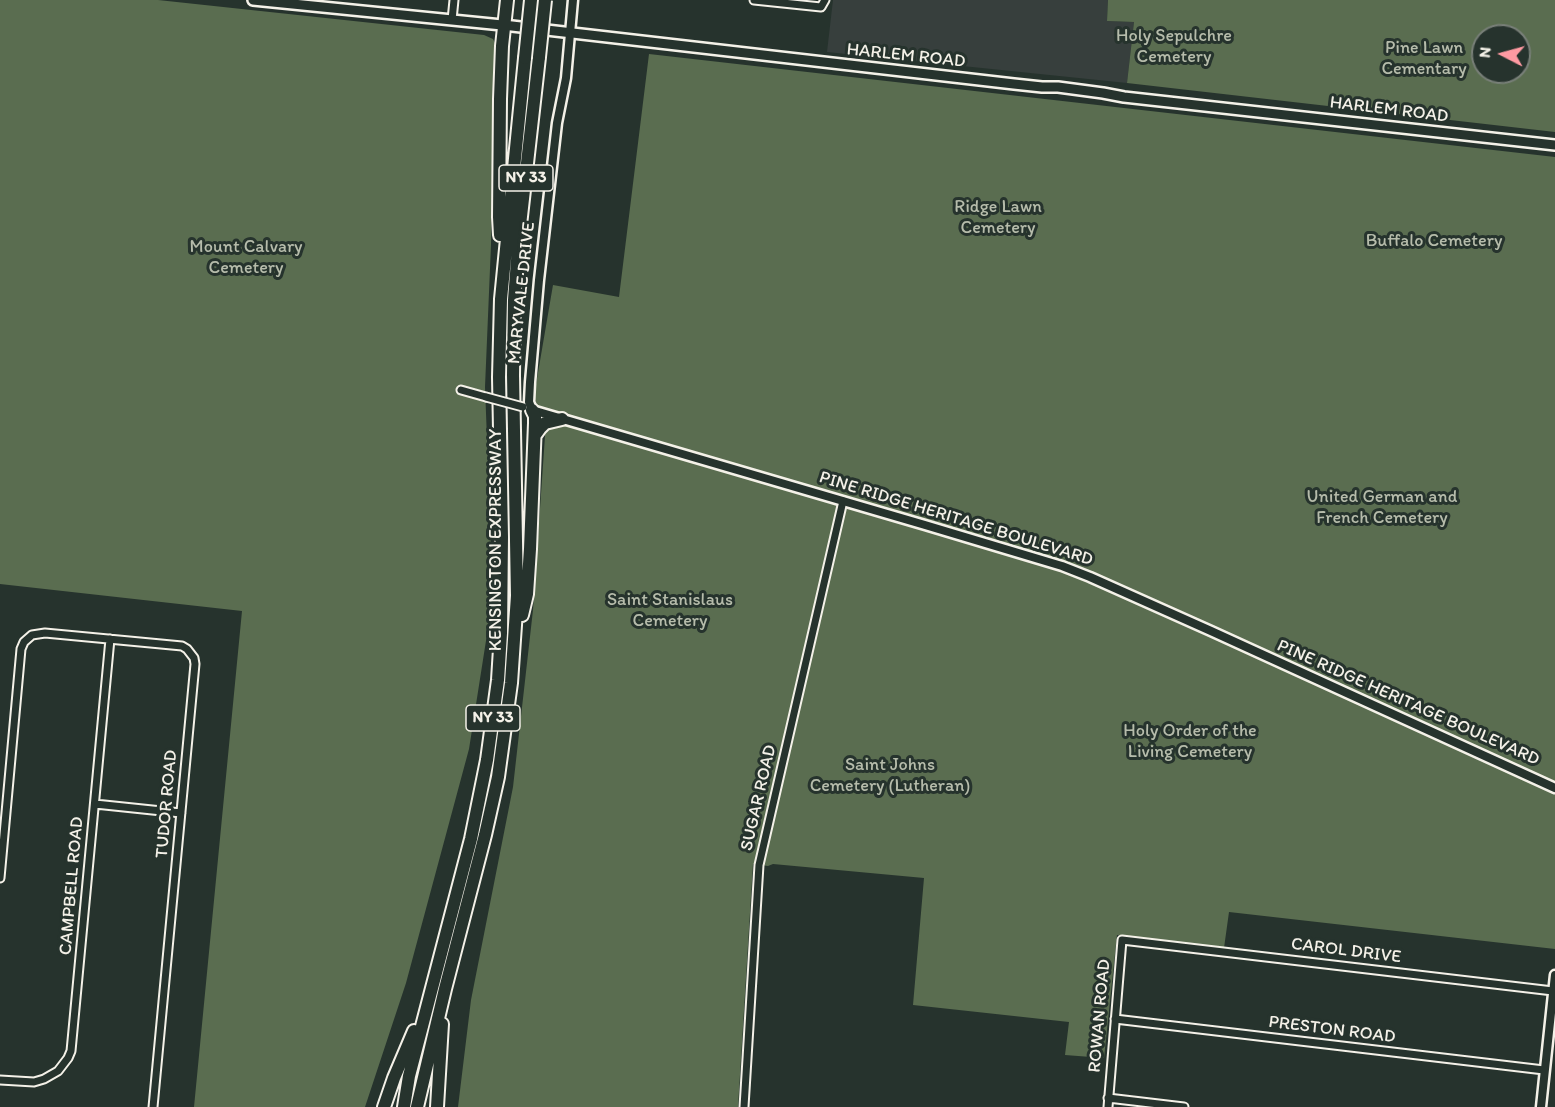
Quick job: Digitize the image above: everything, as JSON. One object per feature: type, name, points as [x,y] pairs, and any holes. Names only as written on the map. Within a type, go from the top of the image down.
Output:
[{"type":"highway","points":[[503,272],[499,217],[499,156],[500,89],[507,0]]},
{"type":"highway","name":"KENSINGTON EXPRESSWAY","points":[[404,1107],[409,1076],[471,839],[487,760],[498,680],[502,566],[499,368],[503,272],[531,0]]},
{"type":"highway","name":"KENSINGTON EXPRESSWAY","points":[[417,1107],[485,836],[505,731],[514,651],[517,596],[514,300],[519,234],[545,0]]},
{"type":"highway","points":[[514,651],[527,594],[530,549],[535,416],[528,409]]},
{"type":"highway","points":[[535,435],[545,423],[562,419]]},
{"type":"highway","points":[[437,1107],[445,989]]},
{"type":"highway","points":[[384,1107],[429,997]]},
{"type":"main road","name":"HARLEM ROAD","points":[[260,0],[734,51],[820,63],[1058,87],[1124,97],[1555,145]]},
{"type":"street","points":[[452,20],[454,0]]},
{"type":"street","name":"MARYVALE DRIVE","points":[[528,409],[539,280],[557,123],[566,78],[573,0]]},
{"type":"street","points":[[754,0],[821,7],[825,0]]},
{"type":"street","name":"PINE RIDGE HERITAGE BOULEVARD","points":[[462,390],[1062,566],[1555,788]]},
{"type":"street","name":"SUGAR ROAD","points":[[744,1107],[759,865],[843,501]]},
{"type":"street","name":"TUDOR ROAD","points":[[0,878],[21,649],[24,642],[32,634],[45,633],[187,648],[195,664],[153,1107]]},
{"type":"street","name":"CAMPBELL ROAD","points":[[0,1080],[34,1082],[44,1079],[58,1071],[71,1051],[110,639]]},
{"type":"street","points":[[95,804],[181,813]]},
{"type":"street","name":"ROWAN ROAD","points":[[1108,1107],[1122,940],[1135,942]]},
{"type":"street","name":"CAROL DRIVE","points":[[1135,942],[1553,991]]},
{"type":"street","points":[[1540,1107],[1555,975]]},
{"type":"street","name":"PRESTON ROAD","points":[[1115,1019],[1545,1070]]},
{"type":"street","points":[[1108,1098],[1184,1107]]},
{"type":"shaded area","points":[[833,0],[1108,0],[1107,21],[1134,22],[1127,83],[827,52]]},
{"type":"green space","name":"Mount Calvary Cemetery","points":[[0,0],[158,0],[484,35],[493,39],[495,43],[491,245],[485,387],[493,596],[469,749],[406,983],[365,1107],[194,1107],[242,611],[0,584]]},
{"type":"green space","name":"Pine Lawn Cementary","points":[[1108,0],[1555,0],[1555,132],[1127,83],[1134,22],[1107,21]]},
{"type":"green space","points":[[649,54],[1555,157],[1555,949],[1229,912],[1224,948],[1117,935],[1104,1058],[1065,1055],[1069,1022],[913,1005],[924,878],[753,864],[738,1107],[458,1107],[471,1000],[513,787],[533,610],[545,436],[534,396],[553,285],[619,297]]},
{"type":"park label","name":"Holy Sepulchre Cemetery","points":[[1174,46]]},
{"type":"park label","name":"Ridge Lawn Cemetery","points":[[998,217]]},
{"type":"park label","name":"Buffalo Cemetery","points":[[1434,241]]},
{"type":"park label","name":"United German and French Cemetery","points":[[1382,507]]},
{"type":"park label","name":"Saint Stanislaus Cemetery","points":[[670,610]]},
{"type":"park label","name":"Holy Order of the Living Cemetery","points":[[1190,741]]},
{"type":"park label","name":"Saint Johns Cemetery (Lutheran)","points":[[890,775]]}]
